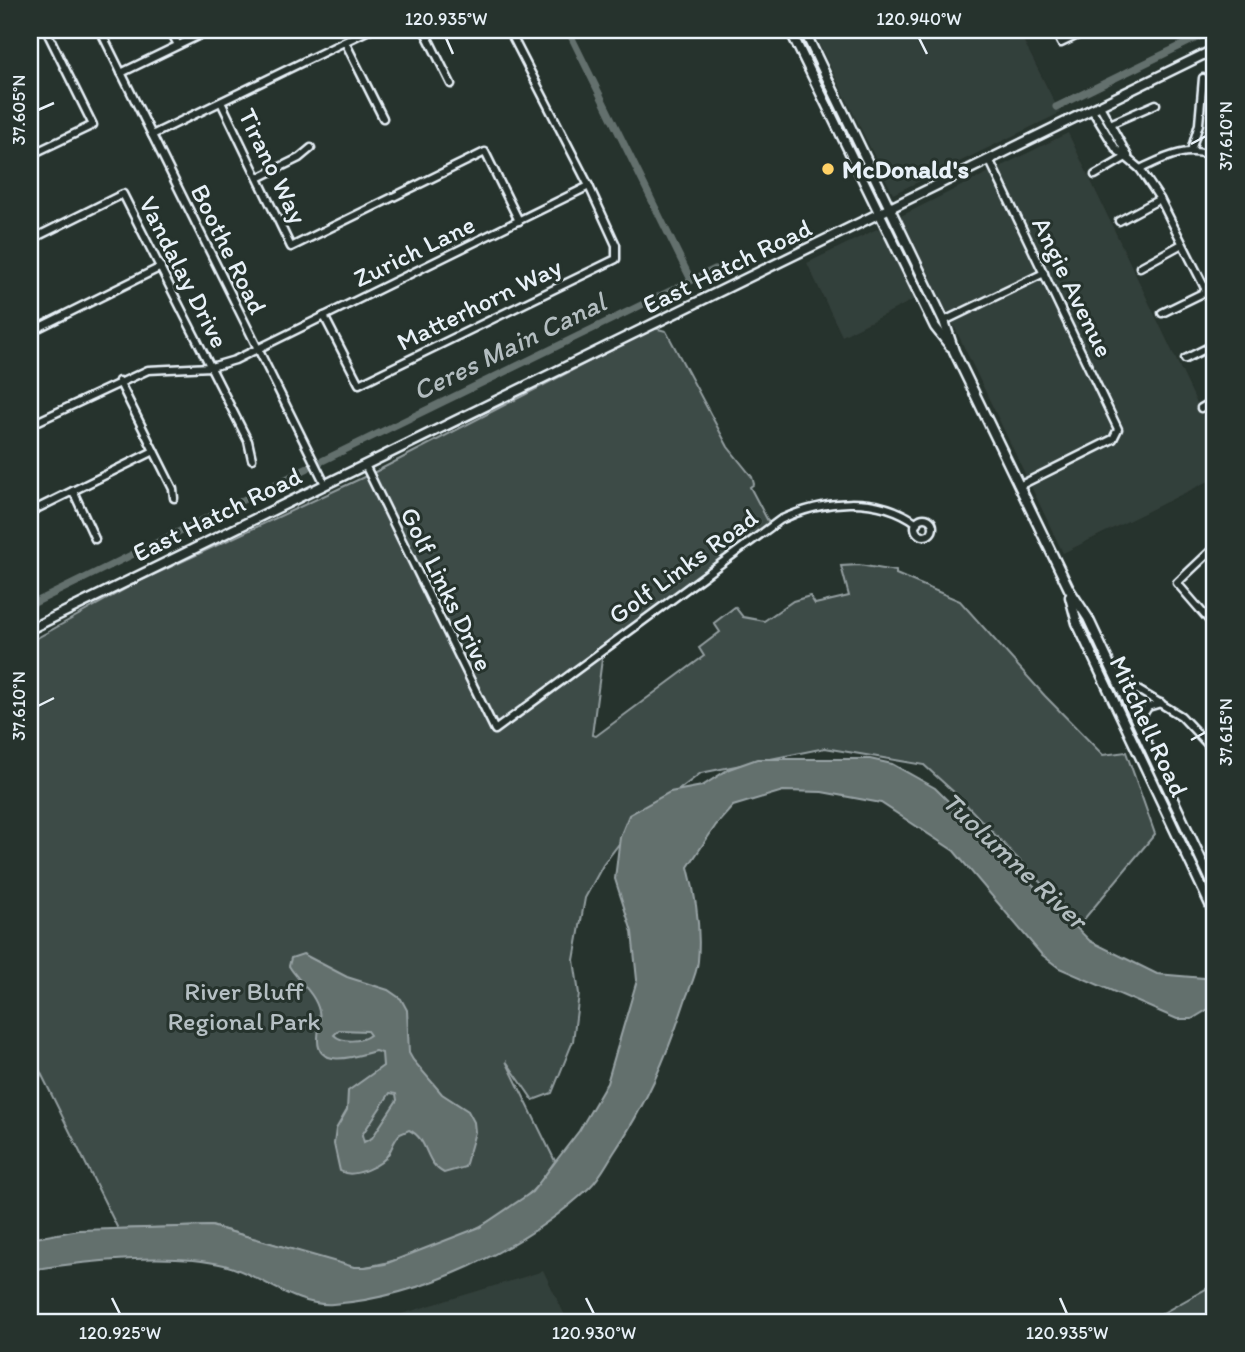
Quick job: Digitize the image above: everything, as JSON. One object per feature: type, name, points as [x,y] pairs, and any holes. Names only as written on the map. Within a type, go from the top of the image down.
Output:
[{"type":"main road","name":"Mitchell Road","points":[[790,30],[935,327],[954,351]]},
{"type":"main road","name":"Mitchell Road","points":[[804,30],[944,321],[954,351],[1069,589],[1088,618],[1215,889]]},
{"type":"main road","name":"East Hatch Road","points":[[30,629],[1215,49]]},
{"type":"main road","name":"Mitchell Road","points":[[1069,589],[1077,623],[1215,915]]},
{"type":"street","points":[[30,155],[93,125],[46,30]]},
{"type":"street","name":"Boothe Road","points":[[100,30],[256,350],[325,484]]},
{"type":"street","points":[[170,30],[178,45]]},
{"type":"street","points":[[121,73],[210,30]]},
{"type":"street","points":[[152,135],[369,30]]},
{"type":"street","points":[[424,30],[451,84]]},
{"type":"street","points":[[509,30],[589,186]]},
{"type":"street","points":[[1055,30],[1061,43],[1088,30]]},
{"type":"street","points":[[345,41],[383,118]]},
{"type":"street","points":[[1191,151],[1199,124],[1203,78]]},
{"type":"street","name":"Tirano Way","points":[[220,102],[291,247],[485,152],[519,221]]},
{"type":"street","points":[[1110,124],[1150,104],[1156,104]]},
{"type":"street","points":[[1096,108],[1110,124],[1128,156],[1160,199],[1215,309]]},
{"type":"street","points":[[1096,108],[1116,149],[1128,156]]},
{"type":"street","points":[[258,178],[299,158],[311,148]]},
{"type":"street","points":[[1140,169],[1173,153],[1191,151],[1215,157]]},
{"type":"street","points":[[1095,175],[1128,156]]},
{"type":"street","name":"Angie Avenue","points":[[989,159],[1118,426],[1113,439],[1019,486]]},
{"type":"street","name":"Zurich Lane","points":[[30,425],[119,381],[148,370],[211,368],[256,350],[589,186]]},
{"type":"street","name":"Matterhorn Way","points":[[324,316],[359,384],[616,259],[616,244],[589,186]]},
{"type":"street","name":"Vandalay Drive","points":[[30,240],[123,194],[248,441],[252,459]]},
{"type":"street","points":[[1119,221],[1160,199]]},
{"type":"street","points":[[1140,267],[1182,244]]},
{"type":"street","points":[[30,332],[161,267]]},
{"type":"street","points":[[944,321],[1044,273]]},
{"type":"street","points":[[1162,313],[1207,291]]},
{"type":"street","points":[[1185,359],[1215,344]]},
{"type":"street","points":[[119,381],[174,498]]},
{"type":"street","points":[[1201,408],[1215,400]]},
{"type":"street","points":[[30,512],[154,451]]},
{"type":"street","name":"Golf Links Drive","points":[[365,465],[495,730]]},
{"type":"street","points":[[73,491],[95,539]]},
{"type":"street","name":"Golf Links Road","points":[[495,730],[758,534],[785,518],[825,505],[862,504],[889,509],[917,523]]},
{"type":"street","points":[[1215,547],[1177,583],[1215,627]]},
{"type":"street","points":[[1112,669],[1126,682],[1188,721],[1215,752]]},
{"type":"street","points":[[1137,724],[1148,707],[1163,703]]},
{"type":"shaded area","points":[[812,30],[1018,30],[1060,113],[893,194]]},
{"type":"shaded area","points":[[1068,133],[1215,441],[1215,478],[1063,553],[901,216]]},
{"type":"shaded area","points":[[881,227],[915,299],[842,336],[807,263]]},
{"type":"shaded area","points":[[757,759],[870,759],[892,764],[935,788],[1090,941],[1157,974],[1215,979],[1215,1005],[1192,1019],[1177,1019],[1059,968],[1041,954],[954,851],[881,803],[822,792],[783,791],[733,806],[716,825],[688,867],[697,913],[698,961],[695,976],[663,1061],[636,1117],[596,1180],[563,1210],[534,1231],[503,1250],[436,1280],[367,1300],[333,1304],[305,1300],[237,1269],[202,1261],[128,1259],[30,1270],[30,1239],[79,1230],[211,1226],[354,1267],[366,1267],[385,1264],[480,1227],[532,1192],[579,1131],[607,1083],[637,980],[632,932],[615,879],[620,837],[629,815],[670,792],[702,786],[729,769]]},
{"type":"shaded area","points":[[303,954],[347,977],[388,990],[401,999],[407,1010],[409,1053],[413,1060],[442,1094],[468,1111],[474,1122],[475,1132],[465,1167],[444,1173],[433,1163],[420,1139],[409,1130],[400,1134],[389,1153],[374,1167],[352,1173],[340,1171],[334,1144],[336,1129],[347,1110],[348,1091],[383,1066],[382,1053],[375,1051],[339,1058],[324,1055],[319,1049],[320,1018],[317,1005],[289,966],[291,958]],"holes":[[[339,1030],[367,1031],[370,1035],[352,1041],[337,1038],[334,1035]],[[390,1093],[396,1094],[397,1100],[372,1138],[364,1142],[362,1135]]]},
{"type":"shaded area","points":[[543,1270],[568,1322],[375,1322],[537,1273]]},
{"type":"green space","name":"River Bluff Regional Park","points":[[654,328],[666,331],[728,447],[752,477],[754,484],[750,487],[769,523],[604,644],[592,735],[596,736],[704,656],[699,648],[720,632],[714,623],[735,607],[743,617],[764,621],[793,601],[810,596],[815,604],[849,596],[841,566],[859,565],[896,571],[896,574],[960,601],[1045,696],[1103,755],[1126,752],[1155,834],[1080,924],[957,795],[924,765],[825,748],[701,773],[634,824],[603,865],[585,898],[574,960],[579,994],[573,1041],[552,1093],[533,1100],[506,1061],[555,1161],[532,1191],[516,1204],[448,1242],[397,1260],[354,1268],[212,1226],[118,1229],[30,1051],[30,642],[136,583],[377,471]]},
{"type":"green space","points":[[1215,1284],[1215,1322],[1147,1322]]},
{"type":"waterway","points":[[568,30],[691,280]]},
{"type":"waterway","points":[[1056,107],[1213,30]]},
{"type":"waterway","name":"Ceres Main Canal","points":[[322,461],[715,269]]},
{"type":"waterway","name":"Ceres Main Canal","points":[[30,605],[308,468]]},
{"type":"place","name":"McDonald's","points":[[828,169]]},
{"type":"water label","name":"Tuolumne River","points":[[1015,860]]}]
